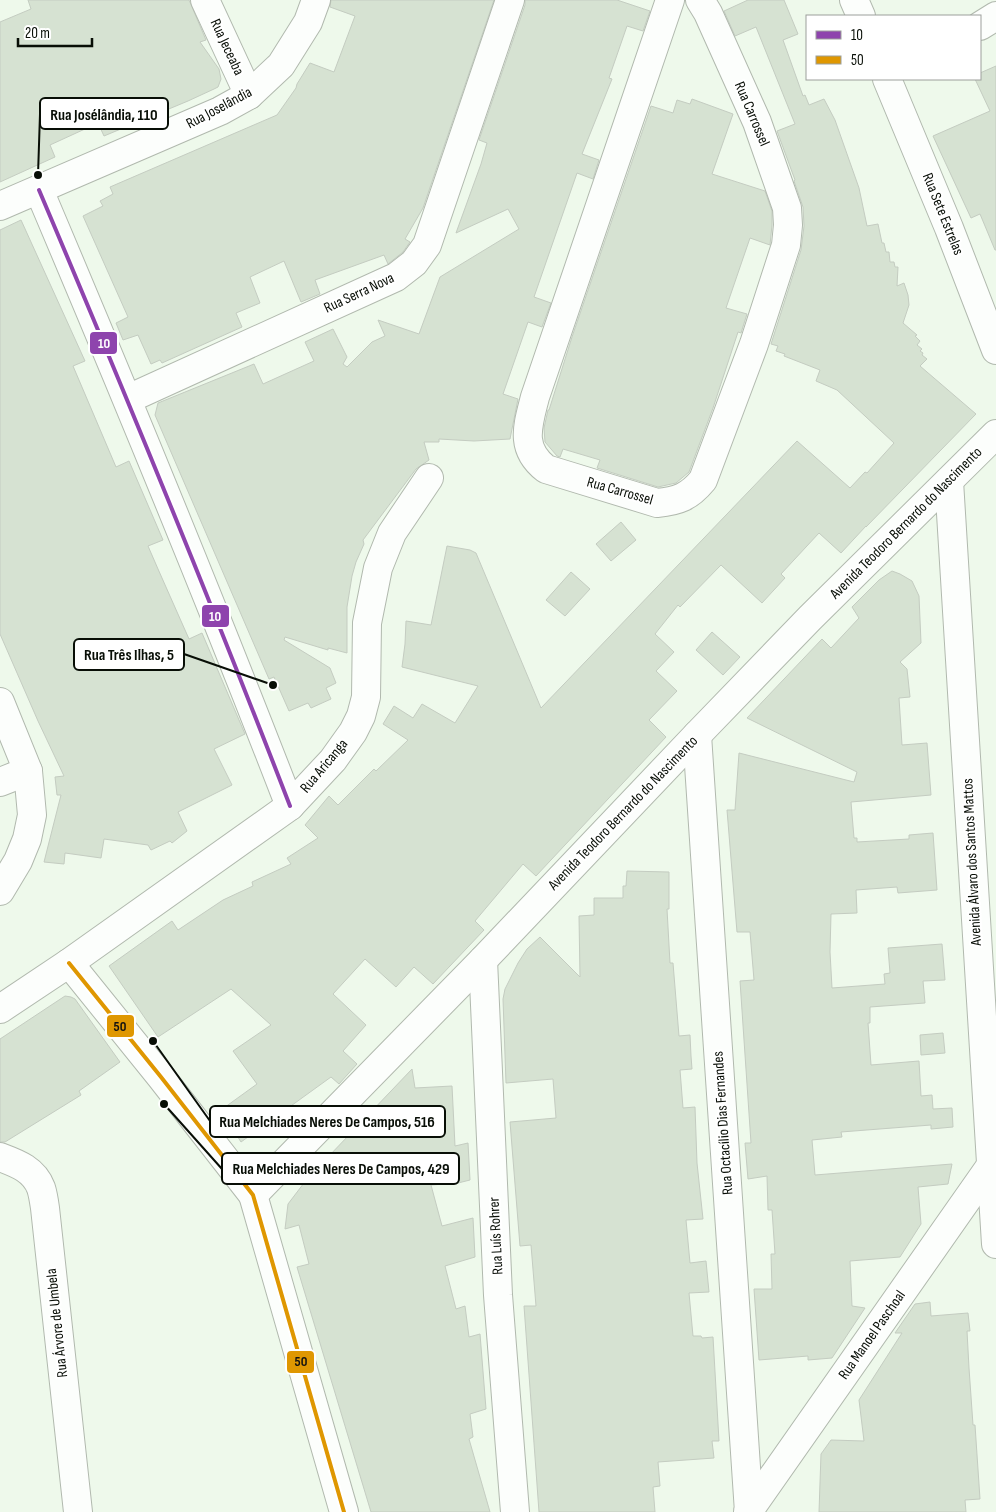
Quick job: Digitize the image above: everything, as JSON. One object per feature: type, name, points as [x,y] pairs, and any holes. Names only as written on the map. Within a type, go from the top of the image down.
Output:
[{"type":"street","name":"Rua Jeceaba","points":[[205,0],[249,95]]},
{"type":"street","name":"Rua Joselândia","points":[[0,206],[220,111],[249,95],[282,65],[308,22],[316,0]]},
{"type":"street","name":"Rua Serra Nova","points":[[128,399],[396,277],[414,263],[427,245],[510,0]]},
{"type":"street","name":"Rua Carrossel","points":[[670,0],[538,388],[527,430],[534,456],[546,469],[657,503],[672,502],[682,498],[696,488],[703,480],[754,344],[786,245],[788,225],[787,208],[757,122],[708,13],[700,0]]},
{"type":"street","points":[[854,0],[860,15]]},
{"type":"street","points":[[981,25],[996,16]]},
{"type":"street","name":"Rua Sete Estrelas","points":[[889,80],[996,350]]},
{"type":"street","points":[[39,190],[128,399],[219,623],[290,806]]},
{"type":"street","name":"Avenida Teodoro Bernardo do Nascimento","points":[[253,1195],[483,960],[804,625],[996,434]]},
{"type":"street","name":"Rua Aricanga","points":[[0,1008],[69,963],[290,806],[333,760],[353,732],[361,716],[366,697],[367,623],[378,568],[392,533],[429,478]]},
{"type":"street","name":"Avenida Álvaro dos Santos Mattos","points":[[949,480],[993,1162],[996,1244]]},
{"type":"street","points":[[0,702],[28,771],[32,815],[27,838],[18,861],[0,891]]},
{"type":"street","name":"Rua Octacílio Dias Fernandes","points":[[697,735],[748,1511]]},
{"type":"street","points":[[0,782],[28,771]]},
{"type":"street","name":"Rua Luís Rohrer","points":[[483,960],[498,1295],[515,1512]]},
{"type":"street","points":[[69,963],[253,1195],[344,1512]]},
{"type":"street","name":"Rua Árvore de Umbela","points":[[0,1157],[21,1165],[34,1176],[41,1187],[45,1208],[78,1512]]},
{"type":"street","name":"Rua Manoel Paschoal","points":[[748,1511],[993,1162]]},
{"type":"building","points":[[28,0],[189,0],[206,40],[200,42],[219,69],[221,79],[218,87],[104,136],[98,123],[50,145],[55,157],[0,182],[0,22],[31,9]]},
{"type":"building","points":[[331,0],[494,0],[423,208],[405,239],[410,242],[403,252],[388,264],[384,255],[315,280],[320,294],[301,302],[284,261],[250,277],[260,303],[236,313],[242,327],[162,363],[160,360],[151,364],[138,335],[123,340],[116,323],[128,317],[83,216],[103,206],[100,201],[113,194],[110,187],[277,115],[296,88],[310,63],[334,72],[355,16],[330,7]]},
{"type":"building","points":[[525,0],[617,0],[650,11],[643,31],[627,26],[609,78],[612,79],[582,154],[599,160],[593,179],[577,173],[534,297],[551,303],[542,327],[528,322],[503,394],[518,399],[510,439],[474,441],[439,439],[439,442],[424,442],[429,460],[416,469],[363,540],[364,544],[352,576],[347,607],[347,653],[328,648],[328,650],[285,637],[284,640],[330,668],[336,683],[326,688],[331,699],[311,708],[308,703],[289,711],[274,677],[269,679],[155,415],[158,403],[254,364],[263,384],[314,361],[305,342],[333,329],[347,357],[343,364],[347,367],[372,342],[385,336],[378,320],[419,334],[440,277],[519,229],[508,209],[456,233],[481,164],[487,143],[479,140],[525,5]]},
{"type":"building","points":[[748,0],[784,0],[798,34],[783,40],[803,96],[805,95],[809,105],[824,99],[835,120],[859,188],[867,226],[878,224],[882,243],[884,243],[886,252],[889,252],[890,262],[894,262],[895,267],[898,267],[897,286],[904,283],[909,305],[903,323],[917,335],[915,336],[920,341],[917,345],[922,349],[920,351],[923,353],[922,355],[927,359],[920,366],[976,414],[841,553],[819,533],[781,574],[785,578],[762,603],[721,565],[680,607],[678,605],[655,634],[674,652],[656,671],[677,691],[649,720],[666,737],[536,876],[523,864],[475,921],[484,930],[433,984],[414,967],[396,987],[365,959],[333,994],[366,1025],[343,1051],[357,1064],[339,1084],[331,1077],[241,1142],[221,1110],[257,1084],[233,1051],[271,1025],[231,989],[158,1037],[109,966],[172,921],[178,930],[223,900],[253,886],[252,882],[291,864],[287,858],[318,838],[305,825],[329,796],[338,805],[374,769],[376,771],[408,740],[383,724],[394,706],[413,718],[422,704],[455,723],[478,686],[402,667],[406,621],[431,625],[447,546],[470,550],[476,553],[541,708],[797,441],[850,488],[865,472],[867,473],[894,443],[837,390],[816,381],[820,370],[784,356],[785,354],[776,351],[778,346],[771,344],[801,250],[804,226],[803,207],[777,131],[795,124],[756,27],[735,36],[724,11]]},
{"type":"building","points":[[996,66],[996,250],[980,214],[971,218],[933,136],[990,111],[975,80],[981,80],[981,73]]},
{"type":"building","points":[[692,99],[733,114],[712,174],[765,191],[772,211],[772,225],[770,245],[750,238],[726,308],[747,314],[741,333],[738,332],[713,408],[689,472],[676,483],[658,487],[597,468],[600,460],[563,449],[560,457],[557,456],[545,442],[544,428],[572,337],[651,106],[673,113],[677,100],[690,104]]},
{"type":"building","points":[[21,220],[85,361],[73,366],[116,467],[129,461],[163,540],[148,546],[158,569],[189,639],[202,633],[245,734],[214,749],[232,785],[178,812],[187,831],[172,843],[170,841],[151,850],[148,845],[104,839],[101,858],[65,853],[64,864],[44,862],[61,795],[57,795],[55,777],[64,776],[0,634],[0,230]]},
{"type":"building","points":[[621,522],[636,540],[611,561],[596,544]]},
{"type":"building","points":[[892,571],[912,581],[919,596],[921,643],[900,662],[907,669],[910,697],[899,698],[902,745],[927,743],[931,795],[851,802],[854,838],[857,838],[857,842],[909,839],[909,835],[933,833],[937,890],[898,893],[897,887],[856,890],[857,913],[831,914],[830,952],[832,988],[885,984],[884,974],[890,973],[888,948],[942,944],[945,980],[923,981],[925,1003],[870,1007],[870,1023],[868,1023],[871,1065],[919,1061],[921,1096],[932,1095],[933,1109],[952,1108],[953,1127],[931,1129],[931,1125],[841,1132],[842,1137],[812,1140],[815,1175],[952,1164],[948,1184],[918,1187],[921,1224],[900,1257],[850,1261],[852,1306],[865,1308],[832,1358],[808,1360],[808,1356],[759,1360],[754,1289],[772,1289],[771,1254],[775,1254],[772,1210],[768,1210],[767,1176],[748,1179],[745,1143],[751,1143],[740,981],[754,980],[750,932],[737,932],[727,810],[735,810],[739,753],[854,782],[857,772],[747,718],[822,639],[831,648],[859,618],[852,607],[879,580]]},
{"type":"building","points":[[571,572],[590,589],[565,616],[546,600]]},
{"type":"building","points":[[712,632],[740,657],[723,675],[696,650]]},
{"type":"building","points":[[627,871],[669,872],[669,909],[667,909],[670,963],[673,963],[679,1036],[690,1035],[692,1069],[680,1070],[683,1108],[695,1107],[697,1163],[703,1219],[686,1220],[690,1263],[706,1261],[709,1292],[689,1293],[693,1336],[701,1336],[702,1338],[713,1337],[719,1441],[712,1441],[714,1458],[658,1462],[660,1486],[653,1487],[655,1512],[539,1512],[524,1306],[536,1306],[531,1245],[520,1246],[510,1122],[556,1118],[553,1079],[506,1083],[503,999],[505,989],[518,963],[527,949],[540,937],[580,977],[579,916],[594,915],[594,898],[623,898],[623,886],[626,886]]},
{"type":"building","points":[[65,996],[75,999],[120,1062],[79,1091],[81,1095],[5,1142],[0,1142],[0,1039]]},
{"type":"building","points":[[943,1033],[945,1053],[921,1055],[920,1035]]},
{"type":"building","points":[[412,1069],[415,1088],[452,1086],[455,1146],[468,1143],[470,1180],[431,1185],[442,1226],[473,1218],[475,1257],[445,1266],[456,1309],[465,1306],[469,1337],[480,1334],[486,1409],[470,1414],[473,1437],[469,1439],[490,1512],[371,1512],[297,1267],[309,1264],[299,1225],[285,1229],[288,1204],[307,1179]]},
{"type":"building","points":[[930,1302],[931,1316],[968,1313],[970,1331],[967,1331],[969,1368],[980,1499],[965,1500],[966,1512],[819,1512],[821,1454],[831,1440],[864,1441],[859,1400],[902,1333],[895,1333],[915,1304]]},
{"type":"transit line","name":"10","points":[[39,190],[167,497],[290,806]]},
{"type":"transit line","name":"50","points":[[69,963],[253,1195],[344,1512]]},
{"type":"place","name":"Rua Josélândia, 110","points":[[38,175]]},
{"type":"place","name":"Rua Três Ilhas, 5","points":[[273,685]]},
{"type":"place","name":"Rua Melchiades Neres De Campos, 516","points":[[153,1041]]},
{"type":"place","name":"Rua Melchiades Neres De Campos, 429","points":[[164,1104]]}]
